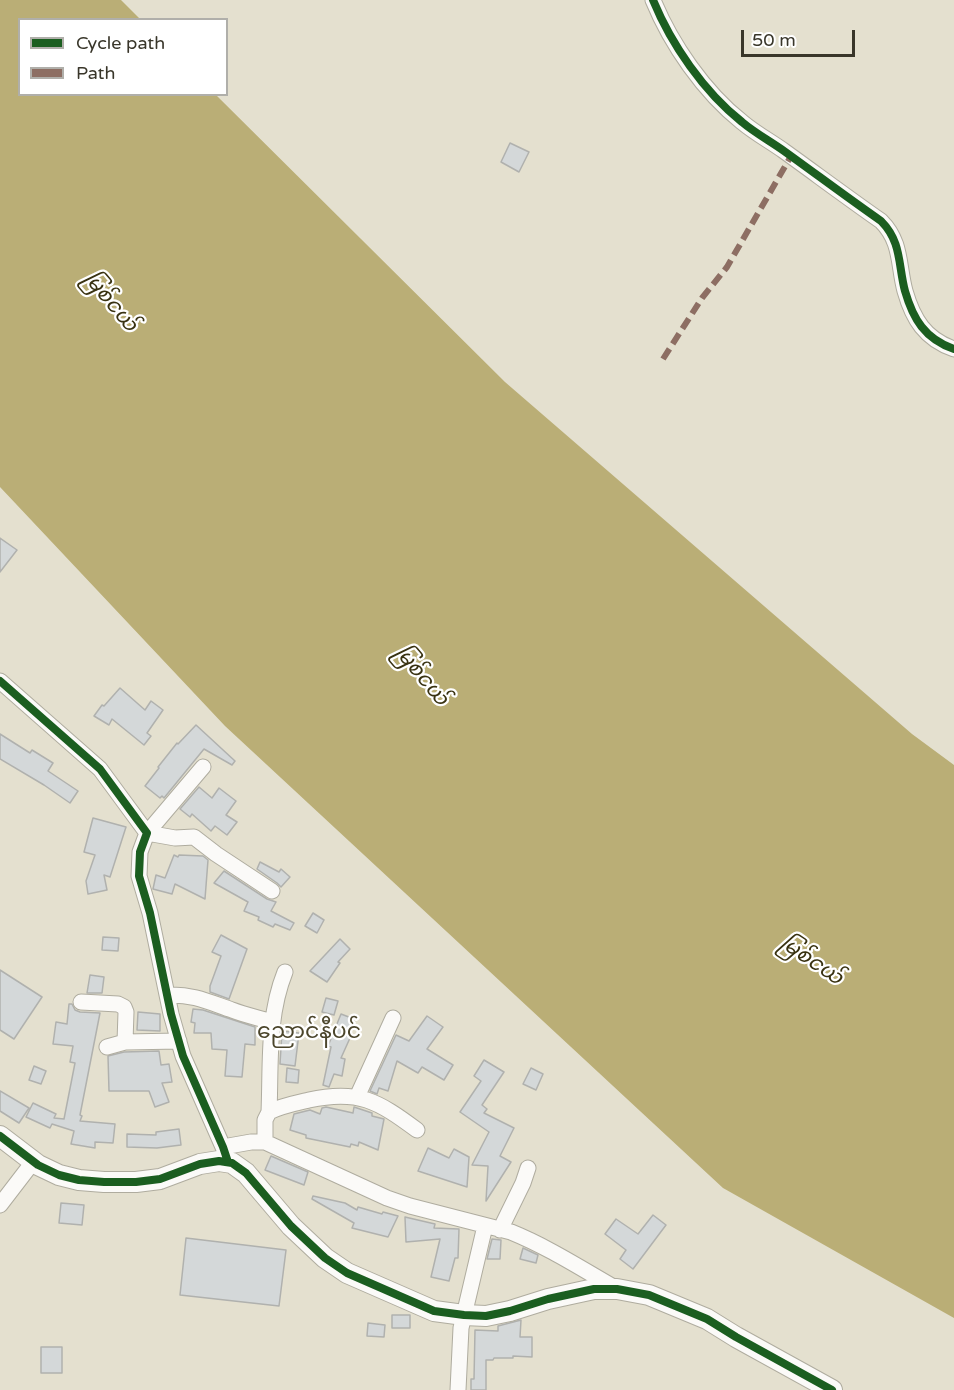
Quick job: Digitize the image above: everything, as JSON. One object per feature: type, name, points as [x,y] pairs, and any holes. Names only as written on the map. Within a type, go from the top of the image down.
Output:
[{"type":"street","points":[[653,0],[664,25],[681,52],[703,83],[731,112],[755,132],[881,221],[888,229],[898,251],[905,291],[918,321],[931,338],[954,349]]},
{"type":"street","points":[[0,681],[100,769],[147,833],[175,838],[194,837],[272,891]]},
{"type":"street","points":[[203,767],[147,833],[140,852],[139,876],[150,913],[183,1056],[225,1154],[232,1163],[246,1173],[291,1226],[325,1258],[347,1273],[434,1311],[486,1316],[594,1289],[616,1289],[649,1295],[707,1319],[832,1390]]},
{"type":"street","points":[[265,1142],[265,1120],[269,1113],[272,1022],[276,997],[285,972]]},
{"type":"street","points":[[168,995],[180,994],[203,999],[272,1022]]},
{"type":"street","points":[[81,1002],[118,1004],[124,1007],[126,1012],[125,1042]]},
{"type":"street","points":[[357,1096],[393,1018]]},
{"type":"street","points":[[107,1047],[125,1042],[179,1041]]},
{"type":"street","points":[[269,1113],[297,1102],[316,1098],[357,1096],[382,1106],[417,1130]]},
{"type":"street","points":[[0,1136],[33,1162],[58,1175],[104,1182],[160,1179],[200,1164],[219,1161],[225,1154],[251,1142],[265,1142],[387,1198],[511,1232],[541,1245],[616,1289]]},
{"type":"street","points":[[0,1205],[33,1162]]},
{"type":"street","points":[[458,1390],[459,1340],[464,1315],[493,1228],[523,1183],[528,1168]]},
{"type":"water","name":"မြစ်ငယ်","points":[[0,0],[121,0],[139,18],[18,18],[18,96],[217,96],[505,382],[912,734],[954,765],[954,1318],[723,1188],[225,726],[0,487]]},
{"type":"building","points":[[510,143],[529,152],[519,172],[501,162]]},
{"type":"building","points":[[0,538],[17,550],[0,572]]},
{"type":"building","points":[[120,688],[145,710],[151,701],[163,710],[147,733],[151,736],[144,745],[112,719],[109,725],[94,716]]},
{"type":"building","points":[[196,725],[235,761],[232,765],[204,749],[164,798],[162,796],[160,798],[145,786],[177,743]]},
{"type":"building","points":[[0,734],[30,753],[32,750],[53,763],[48,771],[78,791],[70,803],[0,759]]},
{"type":"building","points":[[199,787],[212,798],[219,788],[236,801],[226,815],[237,822],[227,835],[215,826],[211,831],[192,814],[190,817],[180,809]]},
{"type":"building","points":[[93,818],[126,827],[110,877],[104,875],[107,890],[88,894],[86,881],[95,855],[84,852]]},
{"type":"building","points":[[174,855],[178,857],[179,855],[203,856],[208,860],[205,899],[175,884],[172,894],[153,889],[156,875],[165,878]]},
{"type":"building","points":[[260,862],[279,872],[281,869],[290,877],[281,887],[257,869]]},
{"type":"building","points":[[224,871],[267,899],[276,902],[271,911],[294,923],[290,930],[275,924],[273,927],[258,920],[259,917],[244,911],[248,902],[214,883]]},
{"type":"building","points":[[313,913],[324,920],[317,933],[305,926]]},
{"type":"building","points":[[221,935],[247,949],[229,999],[210,992],[221,956],[212,952]]},
{"type":"building","points":[[103,937],[119,938],[118,951],[102,950]]},
{"type":"building","points":[[340,939],[350,949],[338,962],[340,963],[327,982],[310,971]]},
{"type":"building","points":[[0,970],[42,997],[14,1039],[0,1030]]},
{"type":"building","points":[[90,975],[104,977],[102,993],[87,993]]},
{"type":"building","points":[[326,998],[338,1001],[334,1015],[322,1012]]},
{"type":"building","points":[[69,1004],[80,1012],[100,1013],[80,1121],[115,1124],[113,1143],[95,1142],[95,1148],[71,1144],[74,1131],[52,1124],[50,1128],[26,1117],[33,1103],[56,1114],[54,1118],[64,1119],[75,1063],[70,1062],[73,1046],[53,1044],[56,1022],[67,1024]]},
{"type":"building","points":[[193,1009],[203,1010],[255,1027],[255,1045],[245,1044],[242,1077],[225,1076],[227,1050],[212,1049],[211,1033],[194,1033],[195,1023],[191,1022]]},
{"type":"building","points":[[138,1012],[160,1014],[160,1031],[137,1030]]},
{"type":"building","points":[[341,1014],[354,1019],[347,1036],[350,1038],[341,1058],[345,1059],[342,1076],[334,1074],[329,1087],[323,1085],[331,1047],[328,1046]]},
{"type":"building","points":[[427,1016],[443,1027],[427,1049],[453,1065],[444,1080],[422,1067],[418,1073],[397,1061],[388,1091],[379,1088],[377,1094],[370,1091],[396,1035],[409,1041]]},
{"type":"building","points":[[282,1031],[299,1033],[295,1066],[280,1064]]},
{"type":"building","points":[[159,1051],[161,1065],[169,1064],[172,1082],[162,1083],[169,1102],[155,1107],[149,1091],[109,1091],[108,1056],[124,1052]]},
{"type":"building","points":[[484,1060],[504,1072],[482,1105],[487,1109],[484,1113],[514,1128],[500,1156],[511,1162],[486,1201],[488,1166],[472,1165],[489,1132],[460,1112],[481,1081],[474,1076]]},
{"type":"building","points":[[34,1066],[46,1071],[41,1084],[29,1080]]},
{"type":"building","points":[[287,1068],[299,1070],[298,1083],[286,1082]]},
{"type":"building","points":[[531,1068],[543,1074],[536,1090],[523,1084]]},
{"type":"building","points":[[0,1091],[29,1108],[19,1123],[0,1111]]},
{"type":"building","points":[[354,1107],[384,1119],[378,1150],[359,1142],[358,1146],[351,1144],[350,1147],[306,1138],[306,1135],[290,1130],[294,1114],[310,1110],[320,1114],[322,1108],[353,1113]]},
{"type":"building","points":[[179,1129],[181,1145],[157,1148],[127,1147],[127,1134],[156,1135],[156,1132]]},
{"type":"building","points":[[428,1148],[449,1158],[454,1149],[469,1157],[467,1187],[418,1171]]},
{"type":"building","points":[[271,1156],[308,1172],[304,1185],[265,1170]]},
{"type":"building","points":[[313,1196],[345,1203],[357,1210],[358,1207],[398,1216],[388,1237],[352,1228],[354,1223],[312,1199]]},
{"type":"building","points":[[61,1203],[84,1205],[82,1225],[59,1223]]},
{"type":"building","points":[[653,1215],[666,1225],[633,1269],[620,1259],[626,1250],[605,1234],[616,1219],[638,1234]]},
{"type":"building","points":[[405,1217],[435,1224],[434,1228],[459,1229],[458,1258],[455,1258],[449,1281],[431,1277],[440,1239],[406,1242]]},
{"type":"building","points":[[186,1238],[286,1250],[279,1306],[180,1295]]},
{"type":"building","points":[[492,1239],[501,1240],[500,1259],[487,1259]]},
{"type":"building","points":[[523,1248],[538,1255],[536,1263],[520,1259]]},
{"type":"building","points":[[392,1315],[410,1315],[410,1328],[392,1328]]},
{"type":"building","points":[[521,1320],[520,1337],[532,1337],[532,1357],[513,1356],[513,1358],[486,1360],[486,1390],[471,1390],[471,1379],[474,1379],[475,1330],[498,1331],[498,1326]]},
{"type":"building","points":[[368,1323],[385,1325],[384,1337],[367,1336]]},
{"type":"building","points":[[41,1347],[62,1347],[62,1373],[41,1373]]},
{"type":"marked path","points":[[663,359],[702,298],[727,267],[791,156]]},
{"type":"cycle path","points":[[653,0],[679,50],[702,82],[728,110],[752,130],[881,221],[888,229],[896,246],[905,291],[916,319],[935,340],[954,349]]},
{"type":"cycle path","points":[[0,681],[100,769],[147,833],[140,852],[139,876],[150,913],[171,1014],[183,1056],[228,1162]]},
{"type":"cycle path","points":[[0,1136],[38,1165],[59,1175],[79,1180],[136,1182],[160,1179],[200,1164],[219,1161],[232,1163],[246,1173],[291,1226],[325,1258],[347,1273],[434,1311],[486,1316],[594,1289],[617,1289],[649,1295],[707,1319],[832,1390]]},
{"type":"district","name":"ညောင်နီပင်","points":[[309,1032]]}]
